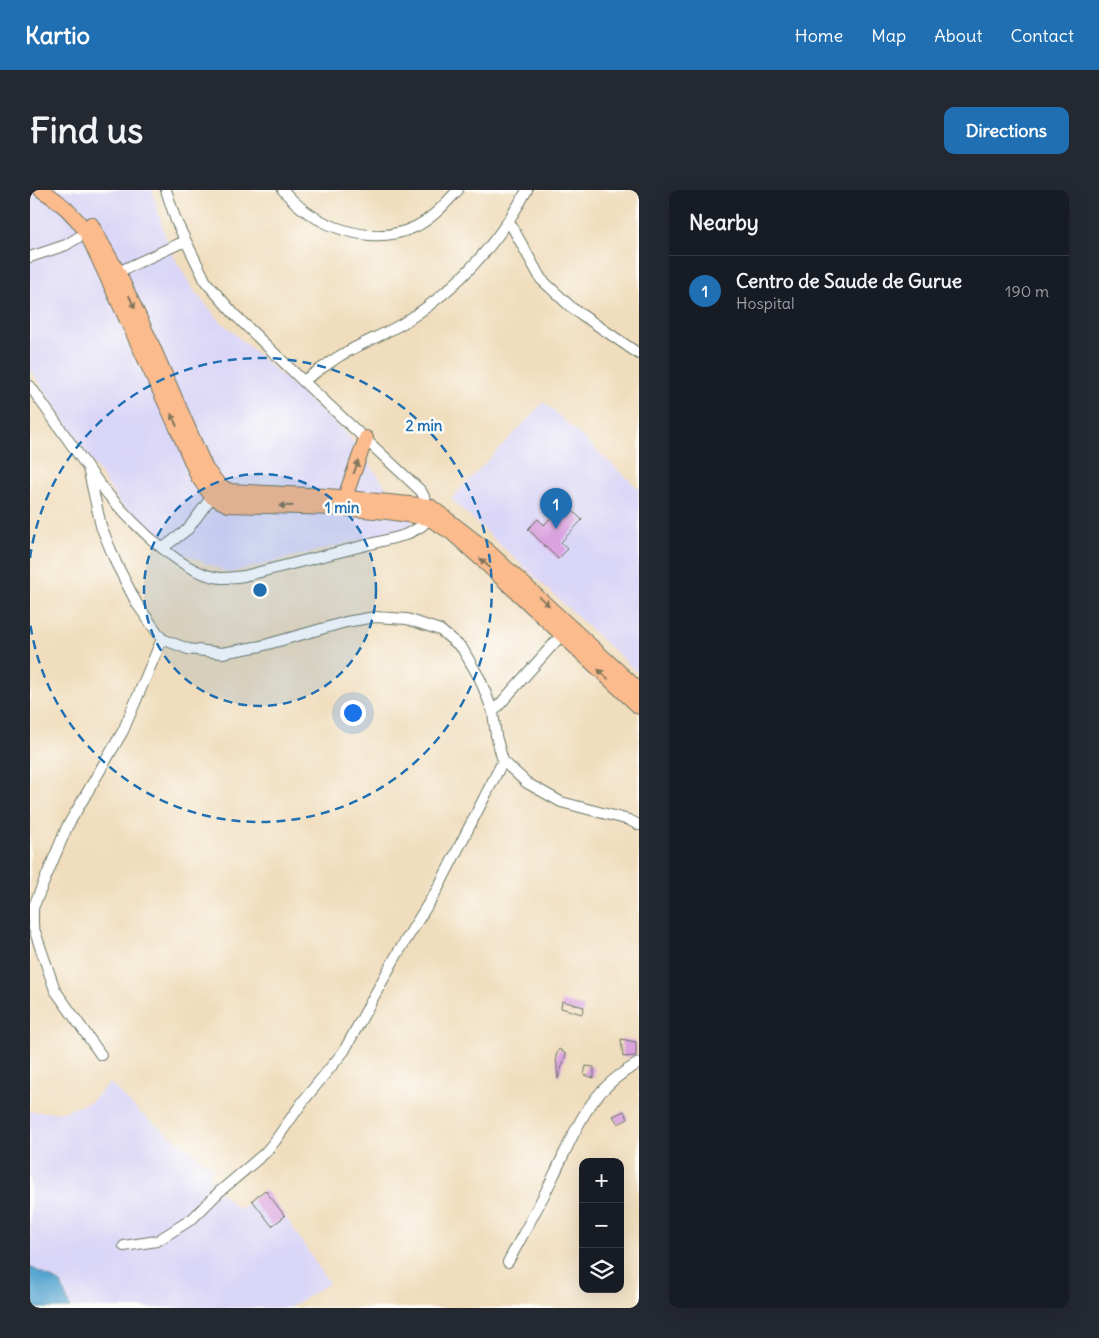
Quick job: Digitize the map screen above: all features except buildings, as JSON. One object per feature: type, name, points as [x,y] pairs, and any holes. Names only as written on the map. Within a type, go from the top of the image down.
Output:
[{"type":"main road","points":[[41,190],[56,198],[90,230],[118,272],[143,340]]},
{"type":"main road","points":[[58,190],[78,207],[216,491],[228,505],[429,512]]},
{"type":"main road","points":[[345,497],[366,438]]},
{"type":"main road","points":[[216,491],[345,497],[429,512],[458,525],[487,550],[639,707]]},
{"type":"main road","points":[[566,630],[639,690]]},
{"type":"street","points":[[30,386],[109,499],[162,548],[195,569],[220,578],[244,576],[402,536],[424,525],[429,512],[421,491],[234,314],[206,282],[176,221],[166,190]]},
{"type":"street","points":[[283,190],[292,201],[321,222],[344,231],[381,235],[414,227],[438,211],[458,190]]},
{"type":"street","points":[[303,381],[338,357],[403,323],[429,306],[471,268],[510,222],[527,190]]},
{"type":"street","points":[[510,222],[541,279],[572,308],[639,354]]},
{"type":"street","points":[[30,257],[57,249],[90,230]]},
{"type":"street","points":[[118,272],[185,241]]},
{"type":"street","points":[[88,468],[101,526],[116,562],[137,604],[162,638],[188,649],[222,653],[261,646],[346,622],[375,617],[407,619],[440,630],[462,648],[480,679],[493,712],[496,736],[503,761],[527,783],[561,802],[629,820],[639,825]]},
{"type":"street","points":[[162,548],[188,529],[216,491]]},
{"type":"street","points":[[493,712],[566,630]]},
{"type":"street","points":[[101,1055],[55,990],[33,926],[32,908],[67,826],[123,731],[162,638]]},
{"type":"street","points":[[124,1246],[157,1241],[192,1219],[219,1192],[265,1153],[275,1141],[304,1100],[344,1051],[367,1006],[438,888],[503,761]]},
{"type":"street","points":[[508,1262],[580,1121],[594,1098],[618,1074],[639,1063]]},
{"type":"shaded area","points":[[30,190],[152,190],[165,235],[175,259],[195,292],[219,320],[348,435],[415,526],[229,573],[185,554],[121,505],[30,369]]},
{"type":"shaded area","points":[[544,402],[639,489],[639,674],[451,499]]},
{"type":"shaded area","points":[[110,1083],[139,1112],[214,1168],[209,1176],[215,1187],[239,1210],[265,1190],[285,1216],[329,1283],[289,1308],[70,1308],[61,1283],[30,1267],[30,1112],[63,1112],[77,1107],[90,1102]]},
{"type":"water","points":[[30,1267],[61,1283],[70,1308],[30,1308]]},
{"type":"place","name":"Centro de Saude de Gurue","points":[[556,529]]}]
